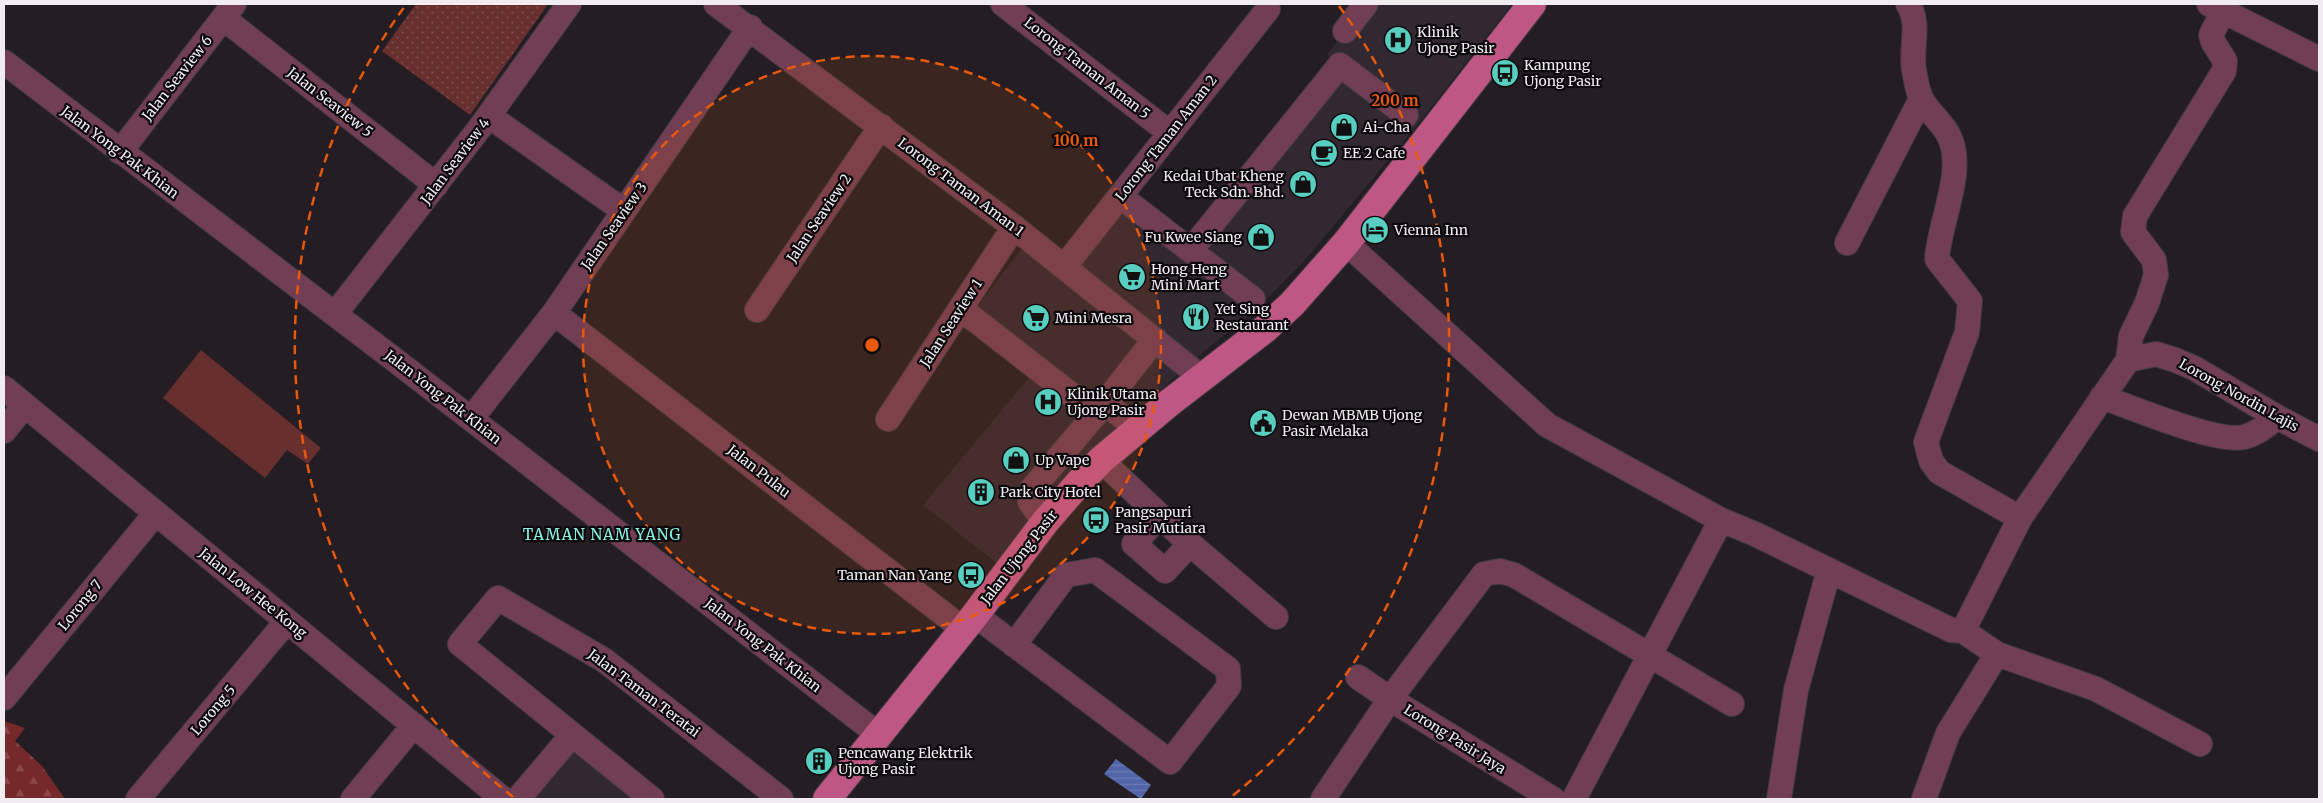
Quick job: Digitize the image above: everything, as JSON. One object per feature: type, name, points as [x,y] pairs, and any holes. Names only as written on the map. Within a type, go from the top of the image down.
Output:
[{"type":"main road","name":"Jalan Ujong Pasir","points":[[827,799],[969,622],[1046,522],[1101,460],[1201,377],[1265,329],[1292,304],[1346,243],[1532,4]]},
{"type":"street","name":"Jalan Seaview 4","points":[[335,314],[489,116],[569,4]]},
{"type":"street","name":"Lorong Taman Aman 1","points":[[716,4],[1014,227],[1201,377]]},
{"type":"street","name":"Lorong Taman Aman 5","points":[[1003,4],[1170,133]]},
{"type":"street","points":[[1345,32],[1366,4]]},
{"type":"street","points":[[1908,4],[1914,13],[1913,62],[1921,99],[1949,136],[1953,151],[1953,185],[1938,243],[1937,259],[1970,302],[1967,332],[1926,442],[1931,461],[1938,472],[2020,518]]},
{"type":"street","points":[[1963,631],[2020,518],[2128,360],[2131,336],[2147,302],[2156,275],[2154,260],[2133,232],[2135,216],[2224,70],[2225,61],[2211,36],[2220,6],[2319,59]]},
{"type":"street","name":"Lorong Taman Aman 2","points":[[1064,267],[1268,9]]},
{"type":"street","name":"Jalan Seaview 6","points":[[120,152],[229,11]]},
{"type":"street","name":"Jalan Seaview 5","points":[[229,11],[436,185]]},
{"type":"street","name":"Jalan Seaview 3","points":[[471,418],[554,313],[750,28]]},
{"type":"street","name":"Jalan Yong Pak Khian","points":[[4,62],[471,418],[878,735]]},
{"type":"street","points":[[1191,250],[1340,65],[1406,116]]},
{"type":"street","points":[[1847,243],[1921,99]]},
{"type":"street","points":[[489,116],[624,211]]},
{"type":"street","name":"Jalan Seaview 2","points":[[757,310],[881,126]]},
{"type":"street","points":[[1120,196],[1253,299]]},
{"type":"street","name":"Jalan Seaview 1","points":[[888,419],[1014,227]]},
{"type":"street","points":[[1346,243],[1547,425],[1721,520],[1755,534],[1951,630],[1963,631],[1997,654],[2096,690],[2200,744]]},
{"type":"street","points":[[960,308],[1100,409],[1139,430]]},
{"type":"street","name":"Jalan Pulau","points":[[554,313],[969,622],[1014,644],[1170,762],[1229,686],[1228,669],[1095,570],[1066,575],[1014,644]]},
{"type":"street","points":[[1046,522],[1030,502],[1032,489],[1100,409],[1155,339]]},
{"type":"street","name":"Lorong Nordin Lajis","points":[[2128,360],[2156,354],[2175,360],[2194,368],[2277,417],[2319,439]]},
{"type":"street","name":"Jalan Low Hee Kong","points":[[4,388],[503,799]]},
{"type":"street","points":[[2102,397],[2199,431],[2231,438],[2243,437],[2256,432],[2277,417]]},
{"type":"street","points":[[4,431],[25,405]]},
{"type":"street","points":[[1101,460],[1190,544],[1276,617]]},
{"type":"street","name":"Lorong 7","points":[[4,698],[156,513]]},
{"type":"street","points":[[1159,516],[1134,544],[1165,571],[1190,544]]},
{"type":"street","points":[[1574,799],[1721,520]]},
{"type":"street","points":[[1779,799],[1796,690],[1828,570]]},
{"type":"street","points":[[1323,799],[1390,699],[1484,574],[1500,571],[1514,575],[1732,704]]},
{"type":"street","name":"Jalan Taman Teratai","points":[[572,734],[460,644],[498,598],[604,660],[781,799]]},
{"type":"street","name":"Lorong 5","points":[[138,799],[287,621]]},
{"type":"street","points":[[1924,799],[1948,733],[1997,654]]},
{"type":"street","name":"Lorong Pasir Jaya","points":[[1358,676],[1390,699],[1553,799]]},
{"type":"street","points":[[353,799],[414,725]]},
{"type":"street","points":[[518,799],[572,734],[652,799]]},
{"type":"shaded area","points":[[416,4],[548,4],[470,115],[382,51]]},
{"type":"shaded area","points":[[1363,4],[1512,4],[1415,128],[1305,260],[1263,303],[1200,355],[1108,437],[998,564],[923,505],[1031,375],[964,324],[1033,234],[1075,266],[1131,197],[1188,242],[1334,61],[1327,55]]},
{"type":"shaded area","points":[[201,350],[321,448],[308,464],[287,450],[265,478],[163,398]]},
{"type":"shaded area","points":[[569,730],[659,799],[523,799]]},
{"type":"green space","points":[[4,721],[25,728],[15,741],[42,766],[65,799],[4,799]]},
{"type":"water","points":[[1116,759],[1151,785],[1141,799],[1104,774]]},
{"type":"place","name":"Klinik Ujong Pasir","points":[[1398,40]]},
{"type":"place","name":"Kampung Ujong Pasir","points":[[1505,73]]},
{"type":"place","name":"Ai-Cha","points":[[1344,127]]},
{"type":"place","name":"EE 2 Cafe","points":[[1324,153]]},
{"type":"place","name":"Kedai Ubat Kheng Teck Sdn. Bhd.","points":[[1303,184]]},
{"type":"place","name":"Vienna Inn","points":[[1375,230]]},
{"type":"place","name":"Fu Kwee Siang","points":[[1261,237]]},
{"type":"place","name":"Hong Heng Mini Mart","points":[[1132,277]]},
{"type":"place","name":"Yet Sing Restaurant","points":[[1196,317]]},
{"type":"place","name":"Mini Mesra","points":[[1036,318]]},
{"type":"place","name":"Klinik Utama Ujong Pasir","points":[[1048,402]]},
{"type":"place","name":"Dewan MBMB Ujong Pasir Melaka","points":[[1263,423]]},
{"type":"place","name":"Up Vape","points":[[1016,460]]},
{"type":"place","name":"Park City Hotel","points":[[981,492]]},
{"type":"place","name":"Pangsapuri Pasir Mutiara","points":[[1096,520]]},
{"type":"place","name":"Taman Nan Yang","points":[[971,575]]},
{"type":"place","name":"Pencawang Elektrik Ujong Pasir","points":[[819,761]]},
{"type":"district","name":"TAMAN NAM YANG","points":[[602,534]]}]
